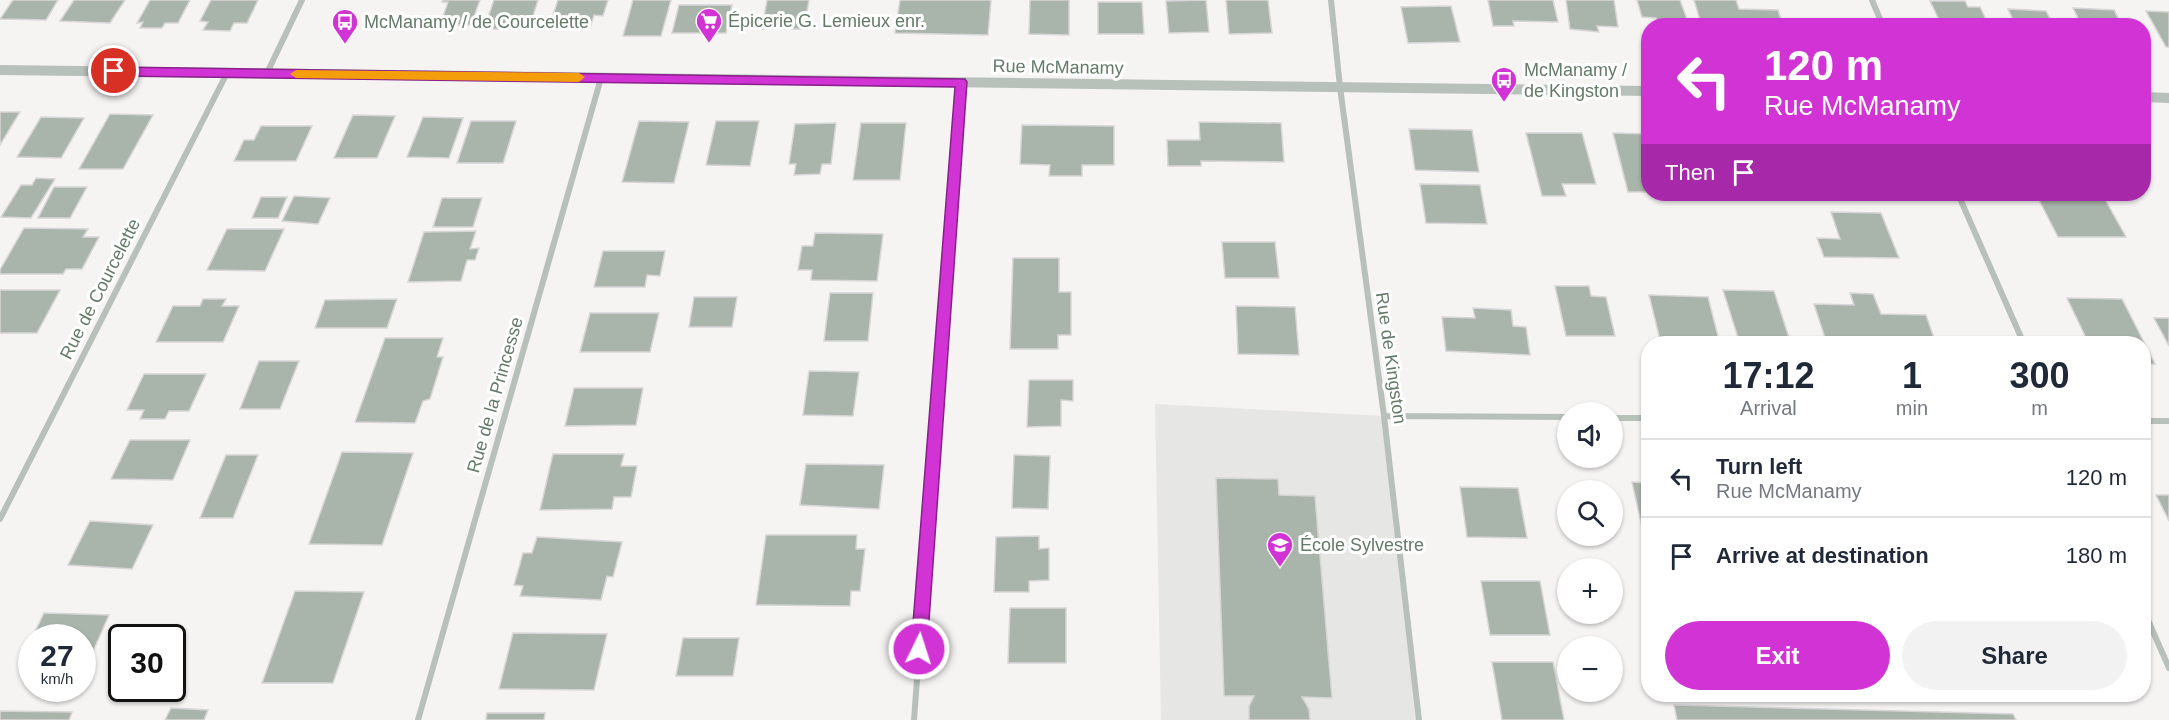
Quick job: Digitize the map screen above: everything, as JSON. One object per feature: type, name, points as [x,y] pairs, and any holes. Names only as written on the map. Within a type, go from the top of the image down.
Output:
[{"type":"street","points":[[267,74],[302,0]]},
{"type":"street","name":"Rue de Kingston","points":[[1331,0],[1340,87],[1384,416],[1419,720]]},
{"type":"street","points":[[1872,0],[1880,18]]},
{"type":"street","name":"Rue McManamy","points":[[0,70],[1641,91]]},
{"type":"street","name":"Rue de Courcelette","points":[[0,519],[228,73]]},
{"type":"street","name":"Rue de la Princesse","points":[[418,720],[601,78]]},
{"type":"street","points":[[914,720],[961,82]]},
{"type":"street","points":[[2151,97],[2169,98]]},
{"type":"street","points":[[1961,201],[2020,336]]},
{"type":"street","points":[[1384,416],[1557,417]]},
{"type":"street","points":[[1623,418],[1641,418]]},
{"type":"street","points":[[2151,421],[2169,421]]},
{"type":"street","points":[[2151,628],[2169,668]]},
{"type":"shaded area","name":"École Sylvestre","points":[[1155,404],[1384,416],[1419,720],[1161,720]]},
{"type":"building","points":[[13,0],[58,0],[46,20],[0,19]]},
{"type":"building","points":[[74,0],[125,0],[110,23],[60,21]]},
{"type":"building","points":[[150,0],[190,0],[178,23],[165,23],[162,28],[140,28],[143,22],[137,23]]},
{"type":"building","points":[[211,0],[258,0],[247,23],[234,23],[230,31],[203,30],[208,22],[200,21]]},
{"type":"building","points":[[443,0],[480,0],[471,25],[440,25],[448,2],[442,2]]},
{"type":"building","points":[[494,0],[538,0],[529,29],[484,29]]},
{"type":"building","points":[[558,0],[608,0],[603,16],[594,15],[590,28],[549,27]]},
{"type":"building","points":[[633,0],[671,0],[661,36],[623,36]]},
{"type":"building","points":[[767,0],[809,0],[804,29],[762,29]]},
{"type":"building","points":[[900,0],[991,0],[988,35],[895,33]]},
{"type":"building","points":[[1030,0],[1069,0],[1069,35],[1029,34]]},
{"type":"building","points":[[1206,0],[1209,32],[1169,33],[1166,1]]},
{"type":"building","points":[[1226,0],[1268,0],[1272,33],[1229,34]]},
{"type":"building","points":[[1488,0],[1553,0],[1558,22],[1513,21],[1514,26],[1493,26]]},
{"type":"building","points":[[1566,0],[1614,0],[1618,27],[1597,26],[1599,32],[1570,29]]},
{"type":"building","points":[[1637,0],[1680,0],[1687,18],[1656,18],[1642,17]]},
{"type":"building","points":[[1694,0],[1736,0],[1739,9],[1778,10],[1780,18],[1699,18]]},
{"type":"building","points":[[1930,1],[1965,1],[1968,7],[1980,7],[1985,18],[1938,18]]},
{"type":"building","points":[[1098,2],[1142,2],[1144,34],[1098,34]]},
{"type":"building","points":[[679,5],[732,5],[726,33],[672,33]]},
{"type":"building","points":[[1451,6],[1460,42],[1408,43],[1401,7]]},
{"type":"building","points":[[2073,8],[2114,10],[2118,18],[2078,18]]},
{"type":"building","points":[[2008,9],[2046,11],[2050,18],[2012,18]]},
{"type":"building","points":[[2146,11],[2169,12],[2169,47],[2166,47]]},
{"type":"building","points":[[0,112],[20,112],[0,145]]},
{"type":"building","points":[[110,114],[153,115],[123,169],[79,169]]},
{"type":"building","points":[[353,115],[395,116],[377,158],[334,158]]},
{"type":"building","points":[[41,117],[84,118],[61,158],[17,157]]},
{"type":"building","points":[[423,117],[463,118],[449,158],[407,157]]},
{"type":"building","points":[[471,121],[516,121],[503,163],[457,163]]},
{"type":"building","points":[[639,121],[689,122],[674,183],[622,182]]},
{"type":"building","points":[[716,121],[759,121],[750,166],[706,165]]},
{"type":"building","points":[[1199,122],[1281,123],[1284,162],[1201,161],[1201,166],[1168,166],[1167,140],[1200,140]]},
{"type":"building","points":[[836,123],[831,164],[822,164],[820,174],[794,175],[796,164],[789,164],[795,124]]},
{"type":"building","points":[[861,123],[906,123],[900,180],[853,180]]},
{"type":"building","points":[[1022,125],[1114,126],[1114,165],[1082,165],[1082,176],[1049,176],[1050,165],[1020,164]]},
{"type":"building","points":[[261,126],[312,126],[296,161],[234,161],[244,140],[254,140]]},
{"type":"building","points":[[1409,129],[1472,130],[1479,172],[1415,170]]},
{"type":"building","points":[[1526,133],[1582,133],[1596,184],[1562,184],[1566,196],[1542,196]]},
{"type":"building","points":[[1613,133],[1641,134],[1641,192],[1628,192]]},
{"type":"building","points":[[36,178],[55,179],[31,218],[1,217],[21,185],[32,185]]},
{"type":"building","points":[[1420,184],[1480,185],[1487,224],[1426,223]]},
{"type":"building","points":[[54,187],[87,187],[70,218],[38,218]]},
{"type":"building","points":[[294,196],[330,198],[318,224],[282,221]]},
{"type":"building","points":[[261,197],[287,197],[278,218],[252,218]]},
{"type":"building","points":[[442,198],[482,198],[473,227],[433,227]]},
{"type":"building","points":[[2040,201],[2106,201],[2126,237],[2058,237]]},
{"type":"building","points":[[1831,212],[1881,213],[1899,258],[1824,257],[1817,238],[1840,239]]},
{"type":"building","points":[[24,228],[88,229],[83,237],[99,237],[82,269],[66,269],[63,274],[0,274],[0,270]]},
{"type":"building","points":[[227,229],[284,229],[265,271],[207,270]]},
{"type":"building","points":[[476,231],[470,249],[479,248],[475,260],[467,260],[461,281],[408,282],[424,232]]},
{"type":"building","points":[[815,233],[883,234],[877,281],[811,280],[812,270],[798,270],[802,246],[813,246]]},
{"type":"building","points":[[1222,242],[1275,242],[1279,278],[1225,278]]},
{"type":"building","points":[[603,251],[665,251],[660,276],[647,275],[645,287],[594,287]]},
{"type":"building","points":[[1013,258],[1059,258],[1059,292],[1071,292],[1071,335],[1058,335],[1058,349],[1010,349]]},
{"type":"building","points":[[1555,286],[1589,286],[1591,296],[1606,297],[1615,336],[1566,336]]},
{"type":"building","points":[[0,290],[60,290],[37,333],[0,333]]},
{"type":"building","points":[[1723,290],[1774,291],[1788,336],[1737,336]]},
{"type":"building","points":[[830,293],[873,293],[868,341],[824,341]]},
{"type":"building","points":[[1850,293],[1873,294],[1881,314],[1926,315],[1933,336],[1824,336],[1814,304],[1854,305]]},
{"type":"building","points":[[1649,295],[1708,297],[1718,336],[1659,336]]},
{"type":"building","points":[[694,297],[737,297],[732,327],[689,327]]},
{"type":"building","points":[[2067,298],[2122,299],[2141,336],[2085,336]]},
{"type":"building","points":[[203,299],[226,299],[222,306],[239,306],[223,342],[156,342],[173,306],[200,306]]},
{"type":"building","points":[[397,299],[387,328],[315,328],[325,300]]},
{"type":"building","points":[[1236,306],[1295,307],[1299,355],[1238,354]]},
{"type":"building","points":[[1473,308],[1511,310],[1513,326],[1526,327],[1530,355],[1446,351],[1442,317],[1475,318]]},
{"type":"building","points":[[590,313],[659,313],[650,352],[580,352]]},
{"type":"building","points":[[2154,318],[2169,318],[2169,346]]},
{"type":"building","points":[[385,338],[443,338],[437,357],[443,357],[430,399],[423,401],[415,423],[355,422]]},
{"type":"building","points":[[259,361],[299,361],[280,409],[240,409]]},
{"type":"building","points":[[809,371],[859,372],[853,416],[803,415]]},
{"type":"building","points":[[144,374],[206,374],[189,411],[169,411],[165,419],[140,419],[144,410],[127,410]]},
{"type":"building","points":[[1029,380],[1073,380],[1073,401],[1061,400],[1061,426],[1027,427]]},
{"type":"building","points":[[574,388],[643,388],[636,425],[565,426]]},
{"type":"building","points":[[130,440],[190,440],[173,480],[111,479]]},
{"type":"building","points":[[342,452],[413,453],[382,545],[309,544]]},
{"type":"building","points":[[553,454],[624,454],[621,466],[637,466],[631,497],[614,497],[612,509],[540,510]]},
{"type":"building","points":[[226,455],[258,455],[233,518],[200,518]]},
{"type":"building","points":[[1014,455],[1050,456],[1048,509],[1012,508]]},
{"type":"building","points":[[806,464],[884,465],[879,509],[800,505]]},
{"type":"building","points":[[1216,478],[1278,479],[1279,495],[1315,496],[1332,698],[1302,697],[1309,709],[1310,720],[1249,720],[1249,706],[1254,696],[1224,696]]},
{"type":"building","points":[[1632,482],[1641,483],[1641,522]]},
{"type":"building","points":[[1460,487],[1518,488],[1527,538],[1467,537]]},
{"type":"building","points":[[2156,495],[2169,495],[2169,521]]},
{"type":"building","points":[[90,521],[153,525],[132,569],[68,565]]},
{"type":"building","points":[[766,535],[857,535],[856,549],[865,549],[860,591],[851,591],[850,606],[756,605]]},
{"type":"building","points":[[1039,536],[1039,549],[1049,548],[1049,580],[1029,581],[1029,592],[994,592],[996,537]]},
{"type":"building","points":[[537,537],[622,542],[613,577],[607,576],[601,600],[520,596],[523,586],[514,585],[523,553],[532,553]]},
{"type":"building","points":[[1481,581],[1540,581],[1550,635],[1490,635]]},
{"type":"building","points":[[295,591],[364,592],[333,683],[262,683]]},
{"type":"building","points":[[1010,608],[1066,608],[1066,663],[1008,663]]},
{"type":"building","points":[[44,613],[109,615],[96,645],[96,624],[39,624]]},
{"type":"building","points":[[513,633],[607,634],[594,690],[499,689]]},
{"type":"building","points":[[683,638],[739,638],[733,676],[676,676]]},
{"type":"building","points":[[1492,662],[1553,662],[1557,683],[1557,702],[1561,702],[1564,720],[1502,720]]},
{"type":"building","points":[[1674,705],[2013,714],[2016,720],[1677,720]]},
{"type":"building","points":[[171,708],[208,710],[204,720],[165,720]]},
{"type":"building","points":[[0,711],[72,712],[69,720],[0,720]]},
{"type":"building","points":[[487,713],[545,713],[544,720],[486,720]]},
{"type":"slow traffic","points":[[296,74],[579,77]]},
{"type":"place","name":"Épicerie G. Lemieux enr.","points":[[709,44]]},
{"type":"place","name":"McManamy / de Courcelette","points":[[345,45]]},
{"type":"place","name":"McManamy / de Kingston","points":[[1504,103]]},
{"type":"place","name":"École Sylvestre","points":[[1280,568]]},
{"type":"route","points":[[114,71],[961,82],[919,649]]}]
